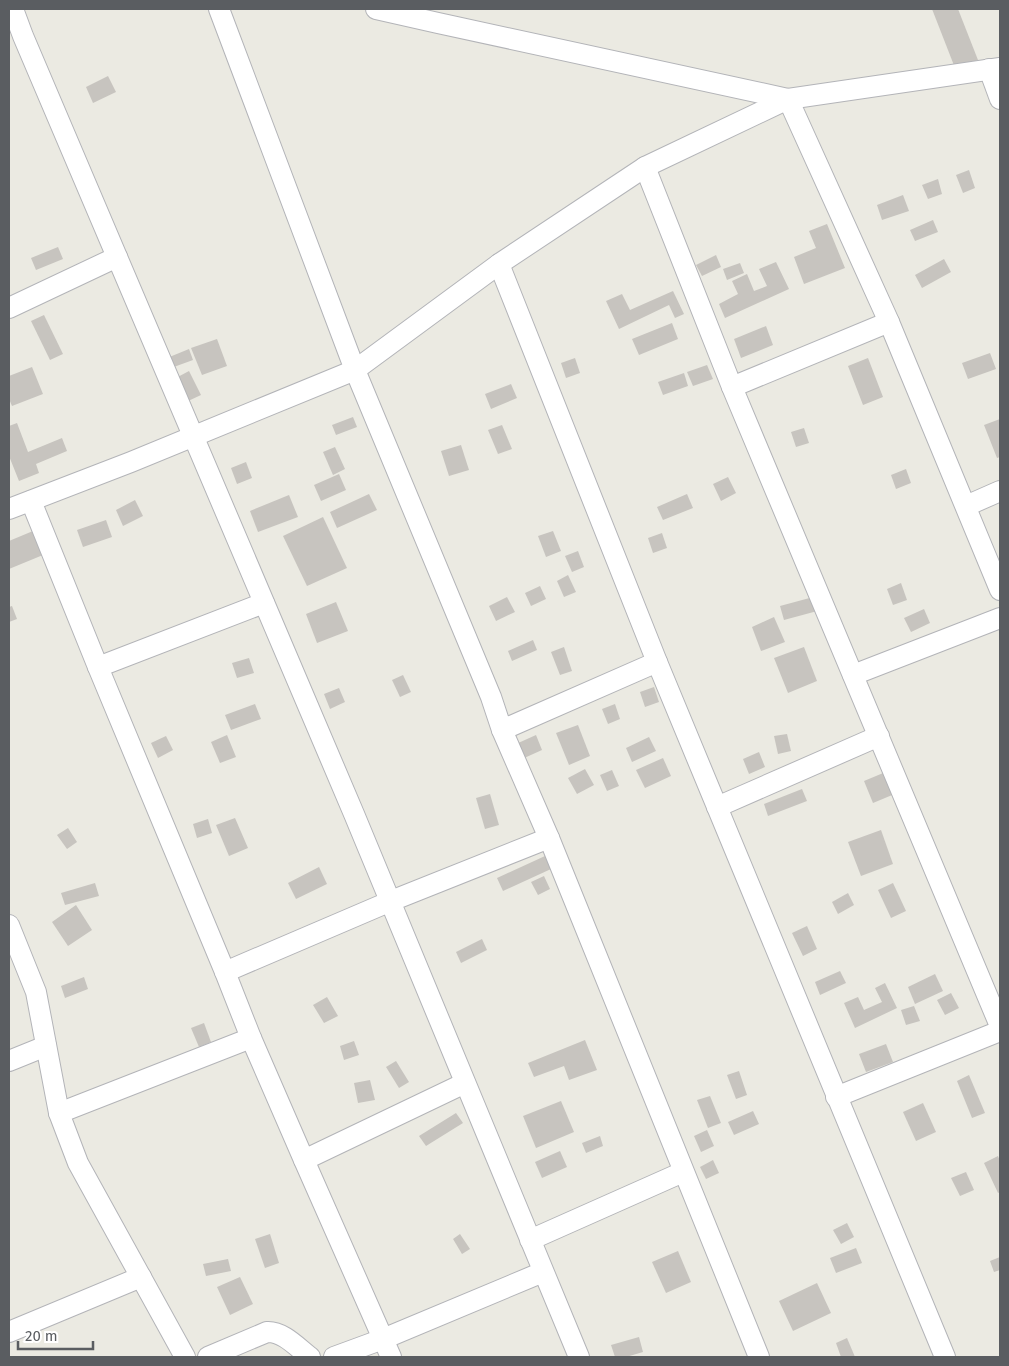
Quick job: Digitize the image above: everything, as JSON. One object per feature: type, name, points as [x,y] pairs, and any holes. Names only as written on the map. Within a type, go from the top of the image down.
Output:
[{"type":"street","points":[[13,9],[391,901],[579,1357]]},
{"type":"street","points":[[219,9],[355,370],[491,697],[502,730],[549,838],[759,1357]]},
{"type":"street","points":[[376,9],[788,99]]},
{"type":"street","points":[[9,508],[355,370],[499,264],[646,168],[788,99],[995,69],[1000,99]]},
{"type":"street","points":[[788,99],[888,322],[1000,590]]},
{"type":"street","points":[[646,168],[732,387],[1000,1026]]},
{"type":"street","points":[[9,308],[117,257]]},
{"type":"street","points":[[499,264],[657,662],[945,1357]]},
{"type":"street","points":[[732,387],[888,322]]},
{"type":"street","points":[[966,506],[1000,492]]},
{"type":"street","points":[[31,500],[98,667],[226,972],[251,1038],[391,1357]]},
{"type":"street","points":[[98,667],[264,603]]},
{"type":"street","points":[[853,675],[1000,618]]},
{"type":"street","points":[[502,730],[657,662]]},
{"type":"street","points":[[716,806],[879,736]]},
{"type":"street","points":[[226,972],[391,901],[549,838]]},
{"type":"street","points":[[9,925],[36,992],[59,1113],[78,1163],[185,1357]]},
{"type":"street","points":[[836,1097],[1000,1031]]},
{"type":"street","points":[[59,1113],[251,1038]]},
{"type":"street","points":[[9,1061],[46,1046]]},
{"type":"street","points":[[304,1160],[466,1082]]},
{"type":"street","points":[[530,1240],[683,1172]]},
{"type":"street","points":[[334,1357],[384,1339],[543,1272]]},
{"type":"street","points":[[9,1332],[141,1277]]},
{"type":"street","points":[[208,1357],[267,1332],[280,1334],[310,1357]]},
{"type":"building","points":[[932,9],[958,9],[978,60],[955,68]]},
{"type":"building","points":[[108,76],[116,92],[93,103],[86,87]]},
{"type":"building","points":[[969,170],[975,188],[963,193],[956,175]]},
{"type":"building","points":[[938,179],[942,194],[928,199],[922,185]]},
{"type":"building","points":[[903,195],[909,211],[882,220],[877,205]]},
{"type":"building","points":[[933,220],[938,232],[915,241],[910,230]]},
{"type":"building","points":[[827,224],[845,268],[804,284],[794,257],[816,248],[809,231]]},
{"type":"building","points":[[58,247],[63,259],[36,270],[31,258]]},
{"type":"building","points":[[716,255],[721,267],[702,276],[696,265]]},
{"type":"building","points":[[944,259],[951,272],[922,288],[915,275]]},
{"type":"building","points":[[776,262],[789,289],[725,318],[719,304],[738,294],[732,281],[747,274],[754,291],[767,286],[759,269]]},
{"type":"building","points":[[740,263],[744,273],[727,280],[723,269]]},
{"type":"building","points":[[673,291],[684,314],[675,318],[669,305],[619,329],[606,301],[622,294],[630,310]]},
{"type":"building","points":[[44,315],[63,354],[50,360],[31,321]]},
{"type":"building","points":[[672,323],[678,339],[639,355],[632,339]]},
{"type":"building","points":[[766,326],[773,345],[741,358],[734,339]]},
{"type":"building","points":[[217,339],[227,366],[202,375],[191,348]]},
{"type":"building","points":[[189,349],[193,360],[171,368],[167,358]]},
{"type":"building","points":[[990,353],[996,369],[968,379],[962,363]]},
{"type":"building","points":[[575,358],[580,373],[566,378],[561,363]]},
{"type":"building","points":[[868,358],[883,397],[863,405],[848,366]]},
{"type":"building","points":[[707,365],[713,379],[693,386],[687,372]]},
{"type":"building","points":[[32,367],[43,394],[12,406],[9,399],[9,376]]},
{"type":"building","points":[[189,371],[201,395],[186,402],[174,379]]},
{"type":"building","points":[[684,373],[688,386],[663,395],[658,382]]},
{"type":"building","points":[[511,384],[517,398],[491,409],[485,394]]},
{"type":"building","points":[[353,417],[357,427],[336,435],[332,425]]},
{"type":"building","points":[[1000,419],[1000,457],[997,458],[984,425]]},
{"type":"building","points":[[17,423],[28,452],[62,438],[67,451],[36,464],[39,473],[19,481],[9,456],[9,426]]},
{"type":"building","points":[[502,425],[512,449],[498,454],[488,430]]},
{"type":"building","points":[[804,428],[809,443],[796,447],[791,432]]},
{"type":"building","points":[[461,445],[469,470],[449,476],[441,451]]},
{"type":"building","points":[[335,447],[345,469],[333,475],[323,452]]},
{"type":"building","points":[[246,462],[252,478],[237,484],[231,468]]},
{"type":"building","points":[[906,469],[911,483],[896,489],[891,475]]},
{"type":"building","points":[[339,474],[346,490],[321,501],[314,485]]},
{"type":"building","points":[[728,477],[736,493],[721,501],[713,484]]},
{"type":"building","points":[[369,494],[377,510],[337,528],[330,512]]},
{"type":"building","points":[[687,494],[693,508],[663,520],[657,507]]},
{"type":"building","points":[[289,495],[298,517],[258,532],[250,511]]},
{"type":"building","points":[[135,500],[143,516],[123,526],[116,510]]},
{"type":"building","points":[[323,517],[347,568],[307,586],[283,536]]},
{"type":"building","points":[[106,520],[112,537],[83,547],[77,530]]},
{"type":"building","points":[[33,531],[43,555],[9,569],[9,541]]},
{"type":"building","points":[[553,531],[561,551],[546,557],[538,536]]},
{"type":"building","points":[[662,533],[667,548],[653,553],[648,538]]},
{"type":"building","points":[[578,551],[584,567],[572,572],[565,556]]},
{"type":"building","points":[[568,575],[576,592],[564,597],[557,581]]},
{"type":"building","points":[[901,583],[907,600],[893,605],[887,589]]},
{"type":"building","points":[[540,586],[546,599],[531,606],[525,593]]},
{"type":"building","points":[[817,596],[821,610],[784,620],[780,606]]},
{"type":"building","points":[[507,597],[515,612],[496,621],[489,606]]},
{"type":"building","points":[[336,602],[348,631],[317,643],[306,614]]},
{"type":"building","points":[[12,606],[17,619],[9,622],[9,607]]},
{"type":"building","points":[[924,609],[930,623],[911,632],[904,618]]},
{"type":"building","points":[[774,617],[785,642],[761,651],[752,627]]},
{"type":"building","points":[[533,640],[537,650],[512,661],[508,651]]},
{"type":"building","points":[[564,647],[572,671],[560,675],[551,652]]},
{"type":"building","points":[[804,647],[817,681],[788,693],[774,658]]},
{"type":"building","points":[[249,658],[254,673],[237,678],[232,663]]},
{"type":"building","points":[[403,675],[411,692],[400,697],[392,680]]},
{"type":"building","points":[[654,687],[659,702],[645,707],[640,692]]},
{"type":"building","points":[[339,688],[345,702],[330,709],[324,694]]},
{"type":"building","points":[[255,704],[261,719],[231,730],[225,715]]},
{"type":"building","points":[[615,704],[620,719],[608,724],[602,709]]},
{"type":"building","points":[[578,725],[590,756],[569,765],[556,733]]},
{"type":"building","points":[[787,734],[791,751],[778,754],[774,736]]},
{"type":"building","points":[[227,735],[236,757],[220,763],[211,742]]},
{"type":"building","points":[[536,735],[542,750],[522,759],[516,744]]},
{"type":"building","points":[[166,736],[173,750],[158,758],[151,743]]},
{"type":"building","points":[[649,737],[656,751],[632,762],[626,748]]},
{"type":"building","points":[[759,752],[765,767],[749,774],[743,759]]},
{"type":"building","points":[[663,758],[671,776],[645,788],[636,770]]},
{"type":"building","points":[[585,769],[594,785],[577,794],[568,778]]},
{"type":"building","points":[[612,770],[619,786],[607,791],[600,775]]},
{"type":"building","points":[[888,771],[897,793],[873,803],[864,781]]},
{"type":"building","points":[[802,789],[807,801],[768,816],[764,804]]},
{"type":"building","points":[[490,794],[499,825],[485,829],[476,798]]},
{"type":"building","points":[[235,818],[248,848],[229,856],[216,825]]},
{"type":"building","points":[[208,819],[212,833],[197,838],[193,824]]},
{"type":"building","points":[[68,828],[77,842],[67,849],[57,835]]},
{"type":"building","points":[[881,830],[893,864],[861,876],[848,842]]},
{"type":"building","points":[[545,856],[551,869],[503,891],[497,878]]},
{"type":"building","points":[[319,867],[327,884],[296,899],[288,883]]},
{"type":"building","points":[[544,876],[550,889],[538,895],[531,882]]},
{"type":"building","points":[[95,883],[99,896],[65,905],[61,893]]},
{"type":"building","points":[[893,883],[906,911],[891,918],[878,890]]},
{"type":"building","points":[[848,893],[854,905],[838,914],[832,902]]},
{"type":"building","points":[[76,905],[92,930],[68,946],[52,922]]},
{"type":"building","points":[[807,926],[817,949],[803,956],[792,933]]},
{"type":"building","points":[[482,939],[487,950],[461,963],[456,952]]},
{"type":"building","points":[[840,971],[846,983],[820,995],[815,982]]},
{"type":"building","points":[[935,974],[943,991],[915,1004],[908,987]]},
{"type":"building","points":[[84,977],[88,989],[65,998],[61,986]]},
{"type":"building","points":[[885,983],[897,1008],[855,1028],[844,1003],[858,997],[864,1010],[882,1002],[875,988]]},
{"type":"building","points":[[951,993],[959,1008],[945,1015],[937,1000]]},
{"type":"building","points":[[327,997],[338,1016],[324,1023],[313,1005]]},
{"type":"building","points":[[914,1006],[920,1021],[906,1025],[901,1010]]},
{"type":"building","points":[[204,1023],[211,1042],[199,1047],[191,1028]]},
{"type":"building","points":[[585,1040],[597,1070],[569,1080],[564,1066],[534,1077],[528,1063]]},
{"type":"building","points":[[354,1041],[359,1055],[344,1060],[340,1046]]},
{"type":"building","points":[[886,1044],[893,1062],[866,1072],[859,1054]]},
{"type":"building","points":[[396,1061],[409,1082],[399,1088],[386,1067]]},
{"type":"building","points":[[739,1071],[747,1095],[736,1099],[727,1075]]},
{"type":"building","points":[[969,1075],[985,1113],[972,1118],[957,1081]]},
{"type":"building","points":[[370,1080],[375,1100],[358,1103],[354,1083]]},
{"type":"building","points":[[710,1096],[721,1123],[708,1128],[697,1100]]},
{"type":"building","points":[[561,1101],[574,1132],[536,1148],[523,1116]]},
{"type":"building","points":[[923,1103],[936,1132],[916,1141],[903,1112]]},
{"type":"building","points":[[753,1111],[759,1124],[734,1135],[728,1122]]},
{"type":"building","points":[[456,1113],[463,1123],[426,1146],[419,1136]]},
{"type":"building","points":[[707,1130],[714,1146],[701,1152],[694,1136]]},
{"type":"building","points":[[600,1136],[603,1146],[586,1153],[582,1143]]},
{"type":"building","points":[[560,1151],[567,1167],[542,1178],[535,1162]]},
{"type":"building","points":[[998,1156],[1000,1161],[1000,1192],[998,1193],[984,1163]]},
{"type":"building","points":[[713,1160],[719,1173],[706,1179],[700,1167]]},
{"type":"building","points":[[966,1172],[974,1190],[960,1196],[951,1178]]},
{"type":"building","points":[[847,1223],[854,1237],[841,1244],[833,1230]]},
{"type":"building","points":[[270,1234],[279,1263],[265,1268],[255,1239]]},
{"type":"building","points":[[460,1234],[470,1249],[462,1254],[453,1239]]},
{"type":"building","points":[[856,1248],[862,1263],[836,1273],[830,1258]]},
{"type":"building","points":[[678,1251],[691,1282],[666,1293],[652,1262]]},
{"type":"building","points":[[1000,1257],[1000,1270],[994,1272],[990,1261]]},
{"type":"building","points":[[228,1259],[231,1271],[206,1276],[203,1264]]},
{"type":"building","points":[[240,1277],[253,1304],[230,1315],[217,1287]]},
{"type":"building","points":[[817,1283],[831,1313],[793,1331],[779,1301]]},
{"type":"building","points":[[639,1337],[643,1352],[626,1357],[615,1357],[611,1345]]},
{"type":"building","points":[[847,1338],[855,1357],[841,1357],[836,1343]]}]
